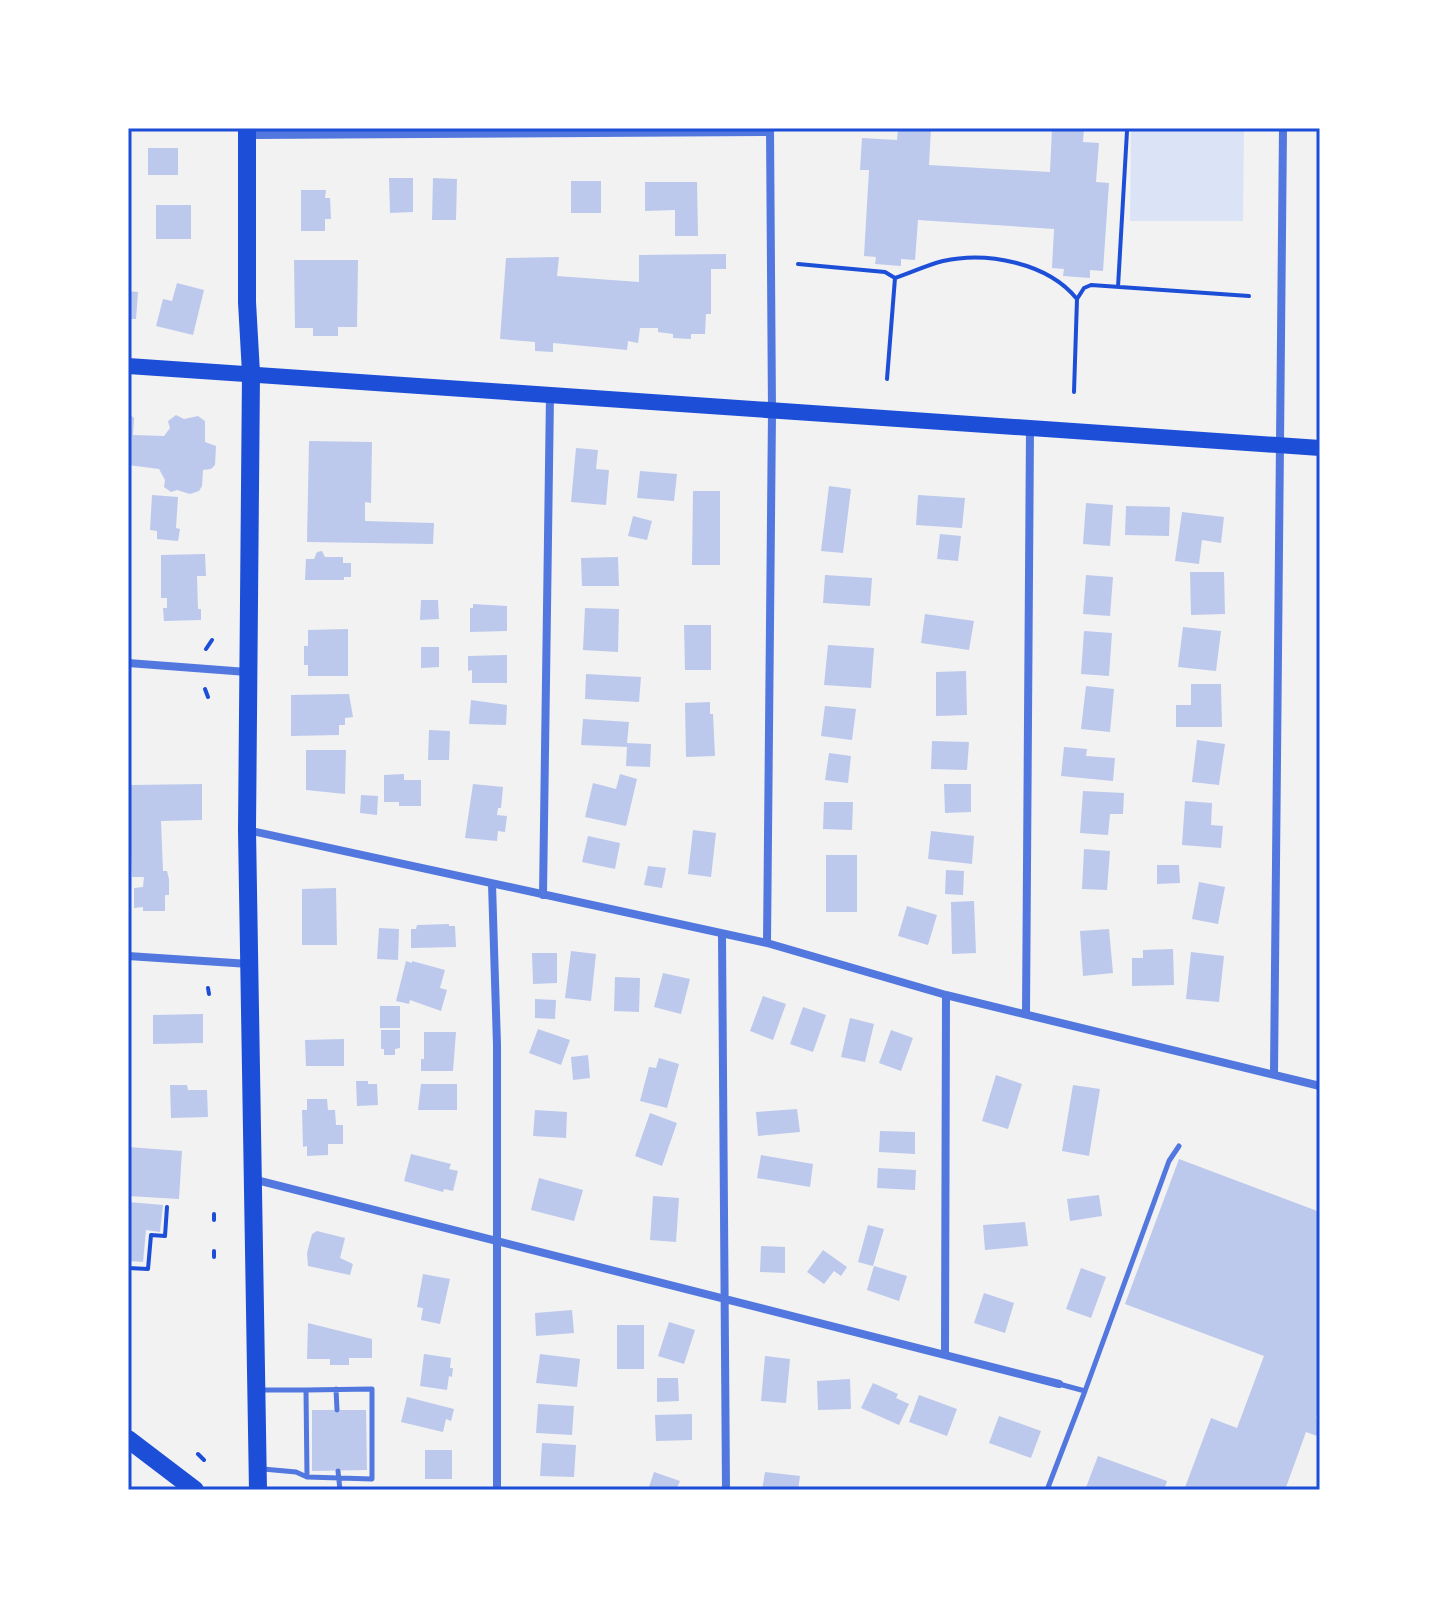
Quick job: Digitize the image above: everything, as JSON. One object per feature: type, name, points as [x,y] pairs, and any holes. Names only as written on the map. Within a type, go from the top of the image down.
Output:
[{"type":"main road","points":[[247,131],[247,302],[251,373],[247,830],[258,1490]]},
{"type":"main road","points":[[128,366],[1320,448]]},
{"type":"main road","points":[[128,1439],[195,1490]]},
{"type":"street","points":[[1274,1073],[1283,128]]},
{"type":"street","points":[[247,131],[770,130],[772,412],[767,943]]},
{"type":"street","points":[[543,895],[550,395]]},
{"type":"street","points":[[1026,1013],[1030,429]]},
{"type":"street","points":[[128,663],[247,672]]},
{"type":"street","points":[[247,830],[767,943],[946,995],[1320,1086]]},
{"type":"street","points":[[492,884],[497,1045],[497,1490]]},
{"type":"street","points":[[722,934],[726,1490]]},
{"type":"street","points":[[128,956],[249,964]]},
{"type":"street","points":[[945,1354],[946,995]]},
{"type":"street","points":[[253,1179],[1059,1384]]},
{"type":"lane","points":[[1047,1490],[1169,1161],[1179,1146]]},
{"type":"lane","points":[[1059,1384],[1085,1391]]},
{"type":"lane","points":[[336,1389],[337,1410]]},
{"type":"lane","points":[[257,1390],[372,1389],[372,1479],[307,1477],[296,1472],[258,1469]]},
{"type":"lane","points":[[306,1390],[307,1477]]},
{"type":"lane","points":[[338,1471],[340,1490]]},
{"type":"path","points":[[1118,287],[1125,128]]},
{"type":"path","points":[[895,278],[943,261],[988,256],[1036,270],[1066,285],[1077,299]]},
{"type":"path","points":[[798,264],[885,272],[895,278]]},
{"type":"path","points":[[887,379],[895,278]]},
{"type":"path","points":[[1074,392],[1077,299],[1084,288],[1091,285],[1249,296]]},
{"type":"path","points":[[206,649],[212,640]]},
{"type":"path","points":[[205,689],[208,697]]},
{"type":"path","points":[[128,1268],[148,1269],[151,1235],[165,1236],[167,1207]]},
{"type":"path","points":[[214,1251],[214,1257]]},
{"type":"path","points":[[198,1454],[204,1460]]},
{"type":"shaded area","points":[[1131,128],[1244,128],[1243,221],[1130,221]]},
{"type":"building","points":[[898,128],[931,128],[929,165],[1050,172],[1052,128],[1084,128],[1083,142],[1099,143],[1096,182],[1109,183],[1103,271],[1090,270],[1090,278],[1063,276],[1064,269],[1052,268],[1054,229],[918,220],[915,260],[901,259],[901,266],[875,264],[876,257],[864,256],[869,170],[860,170],[862,138],[897,140]]},
{"type":"building","points":[[148,148],[178,148],[178,175],[148,175]]},
{"type":"building","points":[[389,178],[413,178],[413,212],[390,213]]},
{"type":"building","points":[[433,178],[457,179],[456,220],[432,220]]},
{"type":"building","points":[[571,181],[601,181],[601,213],[571,213]]},
{"type":"building","points":[[645,182],[697,182],[698,236],[675,236],[675,210],[645,211]]},
{"type":"building","points":[[301,190],[326,190],[325,198],[330,198],[331,219],[325,219],[325,231],[301,231]]},
{"type":"building","points":[[156,205],[191,205],[191,239],[156,239]]},
{"type":"building","points":[[726,254],[726,269],[711,269],[711,314],[706,314],[705,334],[691,334],[691,339],[673,338],[673,334],[658,332],[658,328],[640,328],[638,343],[628,341],[627,350],[553,343],[553,352],[535,351],[535,342],[500,339],[506,258],[559,257],[557,276],[639,282],[639,255]]},
{"type":"building","points":[[294,260],[358,260],[357,327],[338,327],[338,336],[313,336],[313,328],[295,328]]},
{"type":"building","points":[[177,283],[204,290],[193,335],[156,326],[163,299],[172,301]]},
{"type":"building","points":[[128,291],[138,292],[136,319],[128,319]]},
{"type":"building","points":[[128,413],[134,418],[133,435],[164,436],[170,428],[168,421],[176,415],[184,419],[198,416],[205,421],[205,442],[216,446],[215,465],[203,470],[199,491],[190,494],[177,490],[171,492],[164,487],[165,480],[159,469],[128,465]]},
{"type":"building","points":[[309,441],[372,442],[371,503],[365,502],[365,521],[434,523],[433,544],[307,542]]},
{"type":"building","points":[[576,448],[598,450],[596,469],[609,470],[606,505],[571,502]]},
{"type":"building","points":[[640,471],[677,474],[674,501],[637,498]]},
{"type":"building","points":[[829,486],[851,489],[843,553],[821,551]]},
{"type":"building","points":[[693,491],[720,491],[720,565],[692,565]]},
{"type":"building","points":[[152,495],[178,497],[178,541],[157,539],[157,531],[150,530]]},
{"type":"building","points":[[918,495],[965,498],[962,528],[916,525]]},
{"type":"building","points":[[1086,503],[1113,505],[1110,546],[1083,544]]},
{"type":"building","points":[[1126,506],[1170,507],[1169,536],[1125,535]]},
{"type":"building","points":[[1182,512],[1224,517],[1221,543],[1202,540],[1199,564],[1175,561]]},
{"type":"building","points":[[633,516],[652,521],[647,540],[628,536]]},
{"type":"building","points":[[940,534],[961,536],[958,561],[937,559]]},
{"type":"building","points":[[322,551],[325,557],[343,557],[343,563],[351,563],[351,577],[344,577],[344,580],[305,580],[306,559],[314,559],[317,552]]},
{"type":"building","points":[[205,554],[206,576],[197,576],[201,620],[164,621],[163,608],[167,608],[167,598],[161,598],[161,555]]},
{"type":"building","points":[[618,557],[619,586],[582,586],[581,558]]},
{"type":"building","points":[[1190,572],[1224,572],[1225,614],[1191,615]]},
{"type":"building","points":[[825,575],[872,578],[870,606],[823,603]]},
{"type":"building","points":[[1086,575],[1113,577],[1110,616],[1083,614]]},
{"type":"building","points":[[421,600],[438,600],[439,619],[420,620]]},
{"type":"building","points":[[473,604],[507,606],[507,631],[470,632],[470,608]]},
{"type":"building","points":[[585,608],[619,609],[618,652],[583,650]]},
{"type":"building","points":[[925,614],[974,621],[969,650],[921,643]]},
{"type":"building","points":[[684,625],[711,625],[711,670],[685,670]]},
{"type":"building","points":[[1183,627],[1221,631],[1216,671],[1178,667]]},
{"type":"building","points":[[348,629],[348,676],[308,676],[308,665],[304,665],[304,646],[308,646],[308,630]]},
{"type":"building","points":[[1084,631],[1112,633],[1109,676],[1081,674]]},
{"type":"building","points":[[828,645],[874,648],[871,688],[824,685]]},
{"type":"building","points":[[421,647],[439,647],[439,667],[421,668]]},
{"type":"building","points":[[507,655],[507,683],[472,683],[468,656]]},
{"type":"building","points":[[966,671],[967,715],[936,716],[936,672]]},
{"type":"building","points":[[586,674],[641,677],[639,702],[585,699]]},
{"type":"building","points":[[1191,684],[1221,684],[1222,727],[1176,727],[1176,705],[1191,705]]},
{"type":"building","points":[[1086,686],[1114,689],[1110,732],[1081,729]]},
{"type":"building","points":[[349,694],[353,717],[345,718],[345,725],[339,725],[339,735],[291,736],[291,695]]},
{"type":"building","points":[[471,700],[507,705],[506,725],[469,724]]},
{"type":"building","points":[[710,702],[715,756],[686,757],[685,703]]},
{"type":"building","points":[[825,706],[856,709],[852,740],[821,736]]},
{"type":"building","points":[[583,719],[629,722],[627,743],[651,744],[650,767],[626,766],[627,747],[581,745]]},
{"type":"building","points":[[429,730],[450,731],[449,760],[428,760]]},
{"type":"building","points":[[1197,740],[1225,744],[1219,785],[1192,782]]},
{"type":"building","points":[[932,741],[969,742],[967,770],[931,769]]},
{"type":"building","points":[[1064,747],[1087,749],[1086,756],[1115,758],[1113,781],[1061,776]]},
{"type":"building","points":[[306,750],[346,750],[345,794],[306,790]]},
{"type":"building","points":[[829,753],[851,756],[848,783],[825,780]]},
{"type":"building","points":[[404,774],[404,780],[421,780],[421,806],[384,802],[384,775]]},
{"type":"building","points":[[620,774],[637,779],[626,826],[585,817],[593,783],[616,789]]},
{"type":"building","points":[[128,782],[131,785],[202,784],[202,820],[161,821],[163,871],[167,871],[169,879],[165,911],[134,908],[134,888],[143,887],[144,877],[132,877]]},
{"type":"building","points":[[473,784],[503,787],[501,808],[498,808],[497,815],[507,816],[505,832],[498,831],[497,841],[465,838]]},
{"type":"building","points":[[944,784],[971,784],[971,812],[945,813]]},
{"type":"building","points":[[1083,791],[1124,793],[1123,814],[1110,814],[1108,835],[1080,833]]},
{"type":"building","points":[[361,795],[378,796],[377,815],[360,813]]},
{"type":"building","points":[[1185,801],[1212,803],[1211,825],[1223,826],[1221,848],[1182,845]]},
{"type":"building","points":[[824,802],[853,802],[852,830],[823,829]]},
{"type":"building","points":[[693,830],[716,833],[711,877],[688,874]]},
{"type":"building","points":[[931,831],[974,836],[972,864],[928,859]]},
{"type":"building","points":[[588,836],[620,843],[615,869],[582,862]]},
{"type":"building","points":[[1084,849],[1110,851],[1107,890],[1082,889]]},
{"type":"building","points":[[826,855],[857,855],[857,912],[826,912]]},
{"type":"building","points":[[1157,865],[1179,865],[1180,883],[1157,884]]},
{"type":"building","points":[[648,866],[666,868],[662,888],[644,885]]},
{"type":"building","points":[[946,870],[964,871],[963,895],[945,894]]},
{"type":"building","points":[[1199,882],[1225,887],[1218,924],[1192,919]]},
{"type":"building","points":[[336,888],[337,945],[302,945],[302,889]]},
{"type":"building","points":[[974,901],[976,953],[952,954],[951,902]]},
{"type":"building","points":[[907,906],[937,915],[928,945],[898,936]]},
{"type":"building","points":[[417,925],[455,926],[456,947],[411,948],[411,929],[416,929]]},
{"type":"building","points":[[379,928],[399,929],[398,960],[377,959]]},
{"type":"building","points":[[1109,929],[1113,973],[1083,976],[1080,931]]},
{"type":"building","points":[[1173,949],[1174,985],[1132,986],[1132,958],[1143,958],[1143,950]]},
{"type":"building","points":[[571,951],[596,954],[591,1001],[565,998]]},
{"type":"building","points":[[1191,952],[1224,956],[1219,1002],[1186,999]]},
{"type":"building","points":[[532,953],[557,953],[557,983],[533,984]]},
{"type":"building","points":[[406,961],[445,970],[440,988],[447,990],[441,1011],[410,1000],[409,1004],[396,1001]]},
{"type":"building","points":[[663,973],[690,979],[681,1014],[654,1007]]},
{"type":"building","points":[[615,977],[640,978],[639,1012],[614,1011]]},
{"type":"building","points":[[763,996],[786,1004],[773,1040],[750,1031]]},
{"type":"building","points":[[535,999],[556,1000],[555,1019],[535,1018]]},
{"type":"building","points":[[380,1006],[400,1006],[400,1028],[380,1028]]},
{"type":"building","points":[[803,1007],[826,1015],[813,1052],[790,1044]]},
{"type":"building","points":[[203,1014],[203,1043],[153,1044],[153,1015]]},
{"type":"building","points":[[850,1018],[874,1024],[865,1062],[841,1057]]},
{"type":"building","points":[[538,1029],[570,1040],[561,1065],[529,1053]]},
{"type":"building","points":[[381,1030],[400,1030],[400,1048],[395,1049],[395,1055],[384,1055]]},
{"type":"building","points":[[891,1030],[913,1038],[901,1071],[879,1063]]},
{"type":"building","points":[[424,1032],[456,1032],[453,1071],[421,1071]]},
{"type":"building","points":[[344,1039],[344,1066],[306,1066],[305,1040]]},
{"type":"building","points":[[588,1055],[590,1078],[573,1080],[571,1057]]},
{"type":"building","points":[[659,1058],[679,1064],[667,1108],[640,1101],[649,1067],[656,1068]]},
{"type":"building","points":[[996,1075],[1022,1084],[1008,1129],[982,1121]]},
{"type":"building","points":[[356,1081],[377,1084],[378,1105],[357,1106]]},
{"type":"building","points":[[421,1084],[457,1084],[457,1110],[418,1110]]},
{"type":"building","points":[[170,1085],[187,1085],[188,1090],[207,1090],[208,1117],[171,1118]]},
{"type":"building","points":[[1073,1085],[1100,1089],[1089,1156],[1062,1151]]},
{"type":"building","points":[[307,1099],[327,1099],[328,1110],[335,1110],[336,1125],[343,1125],[343,1144],[328,1144],[328,1155],[307,1156],[307,1146],[303,1147],[302,1110],[307,1110]]},
{"type":"building","points":[[797,1109],[800,1132],[758,1136],[756,1112]]},
{"type":"building","points":[[535,1110],[567,1112],[566,1138],[533,1136]]},
{"type":"building","points":[[650,1113],[677,1123],[662,1166],[635,1156]]},
{"type":"building","points":[[880,1131],[915,1132],[915,1154],[879,1152]]},
{"type":"building","points":[[128,1147],[182,1151],[179,1199],[128,1196]]},
{"type":"building","points":[[411,1154],[451,1164],[449,1169],[458,1171],[453,1191],[444,1189],[443,1192],[404,1181]]},
{"type":"building","points":[[761,1155],[813,1164],[810,1187],[757,1178]]},
{"type":"building","points":[[1179,1159],[1320,1212],[1320,1406],[1316,1418],[1320,1419],[1320,1437],[1306,1432],[1285,1490],[1184,1490],[1211,1418],[1237,1428],[1264,1356],[1125,1304]]},
{"type":"building","points":[[878,1168],[916,1170],[915,1190],[877,1188]]},
{"type":"building","points":[[539,1178],[583,1190],[574,1221],[531,1210]]},
{"type":"building","points":[[1099,1195],[1102,1216],[1070,1221],[1067,1199]]},
{"type":"building","points":[[653,1196],[679,1198],[676,1242],[650,1240]]},
{"type":"building","points":[[128,1202],[163,1205],[160,1232],[146,1230],[143,1262],[128,1261]]},
{"type":"building","points":[[1025,1222],[1028,1246],[985,1250],[983,1225]]},
{"type":"building","points":[[868,1225],[884,1229],[873,1266],[858,1262]]},
{"type":"building","points":[[317,1231],[345,1238],[340,1258],[353,1264],[350,1275],[308,1266],[307,1253],[312,1234]]},
{"type":"building","points":[[761,1246],[785,1247],[785,1273],[760,1272]]},
{"type":"building","points":[[823,1250],[847,1267],[841,1276],[834,1271],[824,1284],[807,1272]]},
{"type":"building","points":[[874,1266],[907,1276],[899,1301],[867,1290]]},
{"type":"building","points":[[1081,1268],[1106,1277],[1091,1318],[1066,1309]]},
{"type":"building","points":[[423,1274],[450,1279],[440,1324],[421,1320],[423,1308],[417,1307]]},
{"type":"building","points":[[984,1293],[1014,1303],[1005,1333],[974,1323]]},
{"type":"building","points":[[572,1310],[574,1333],[536,1336],[535,1313]]},
{"type":"building","points":[[669,1322],[695,1330],[684,1364],[658,1356]]},
{"type":"building","points":[[308,1323],[372,1339],[372,1358],[349,1358],[349,1365],[330,1365],[330,1359],[307,1359]]},
{"type":"building","points":[[617,1325],[644,1325],[644,1369],[617,1369]]},
{"type":"building","points":[[424,1354],[451,1358],[452,1377],[449,1376],[447,1390],[420,1386]]},
{"type":"building","points":[[540,1354],[580,1359],[577,1387],[536,1383]]},
{"type":"building","points":[[765,1356],[790,1359],[786,1403],[761,1401]]},
{"type":"building","points":[[657,1378],[678,1378],[679,1401],[657,1402]]},
{"type":"building","points":[[850,1379],[851,1409],[818,1410],[817,1381]]},
{"type":"building","points":[[873,1383],[898,1394],[896,1398],[909,1404],[899,1425],[861,1408]]},
{"type":"building","points":[[919,1395],[957,1409],[947,1436],[909,1422]]},
{"type":"building","points":[[407,1397],[454,1409],[451,1421],[446,1419],[443,1432],[401,1422]]},
{"type":"building","points":[[538,1404],[574,1406],[572,1435],[536,1433]]},
{"type":"building","points":[[312,1410],[366,1410],[367,1470],[312,1471]]},
{"type":"building","points":[[692,1414],[692,1440],[656,1441],[655,1415]]},
{"type":"building","points":[[999,1416],[1041,1431],[1031,1458],[989,1443]]},
{"type":"building","points":[[542,1443],[576,1445],[574,1477],[540,1476]]},
{"type":"building","points":[[425,1450],[452,1450],[452,1479],[425,1479]]},
{"type":"building","points":[[1098,1456],[1167,1481],[1164,1490],[1085,1490]]},
{"type":"building","points":[[654,1472],[680,1481],[676,1490],[648,1490]]},
{"type":"building","points":[[765,1472],[800,1476],[798,1490],[762,1490]]}]
